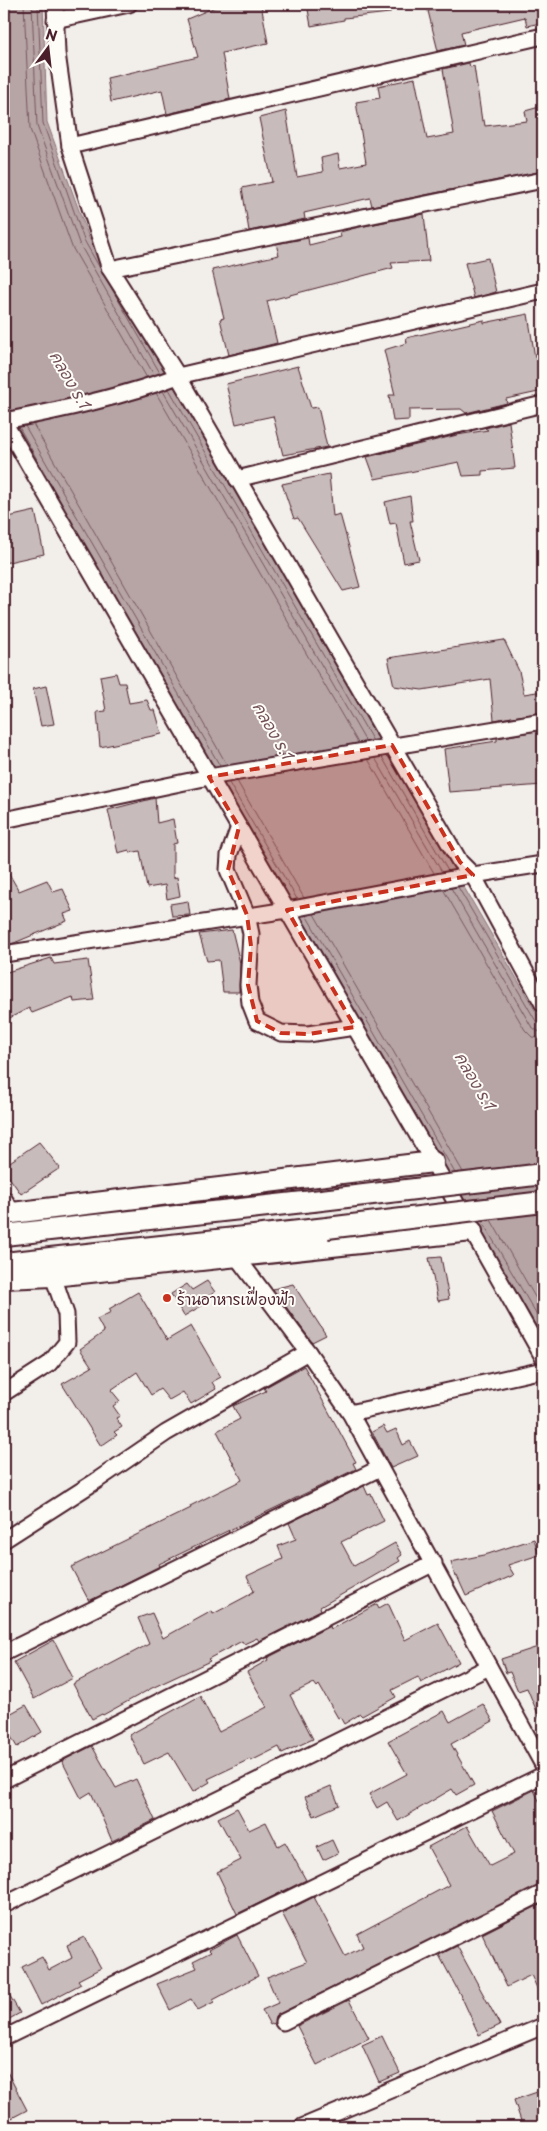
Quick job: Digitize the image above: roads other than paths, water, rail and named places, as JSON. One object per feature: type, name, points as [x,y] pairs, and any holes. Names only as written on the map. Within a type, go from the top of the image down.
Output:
[{"type":"main road","points":[[7,1209],[433,1162]]},
{"type":"main road","points":[[4,1235],[543,1174]]},
{"type":"main road","points":[[4,1263],[327,1228],[543,1202]]},
{"type":"main road","points":[[4,1278],[53,1276],[472,1231]]},
{"type":"street","points":[[55,4],[57,53],[70,146],[110,269],[178,376],[385,747],[460,862],[473,874],[543,1004]]},
{"type":"street","points":[[55,20],[129,4]]},
{"type":"street","points":[[70,146],[543,36]]},
{"type":"street","points":[[110,269],[543,180]]},
{"type":"street","points":[[543,291],[178,376],[157,384],[4,422],[433,1162],[543,1357]]},
{"type":"street","points":[[237,479],[543,404]]},
{"type":"street","points":[[4,820],[209,777],[543,721]]},
{"type":"street","points":[[238,827],[229,855],[228,870],[247,915],[251,934],[248,985],[250,1003],[257,1021],[281,1033],[308,1034],[355,1027]]},
{"type":"street","points":[[4,954],[9,951],[287,910],[473,874],[543,864]]},
{"type":"street","points":[[236,1256],[308,1352],[350,1413],[434,1563],[543,1765]]},
{"type":"street","points":[[4,1393],[49,1364],[67,1342],[66,1314],[53,1276]]},
{"type":"street","points":[[4,1540],[166,1433],[308,1352]]},
{"type":"street","points":[[350,1413],[543,1370]]},
{"type":"street","points":[[4,1653],[380,1468]]},
{"type":"street","points":[[4,1780],[434,1563]]},
{"type":"street","points":[[4,1906],[489,1667]]},
{"type":"street","points":[[4,2038],[543,1775]]},
{"type":"street","points":[[283,2022],[543,1893]]},
{"type":"street","points":[[309,2126],[543,2026]]},
{"type":"water","name":"คลอง ร.1","points":[[4,4],[43,4],[47,122],[89,238],[543,1024],[543,1348],[95,573],[4,411]]},
{"type":"place","name":"ร้านอาหารเฟื่องฟ้า","points":[[167,1298]]}]
